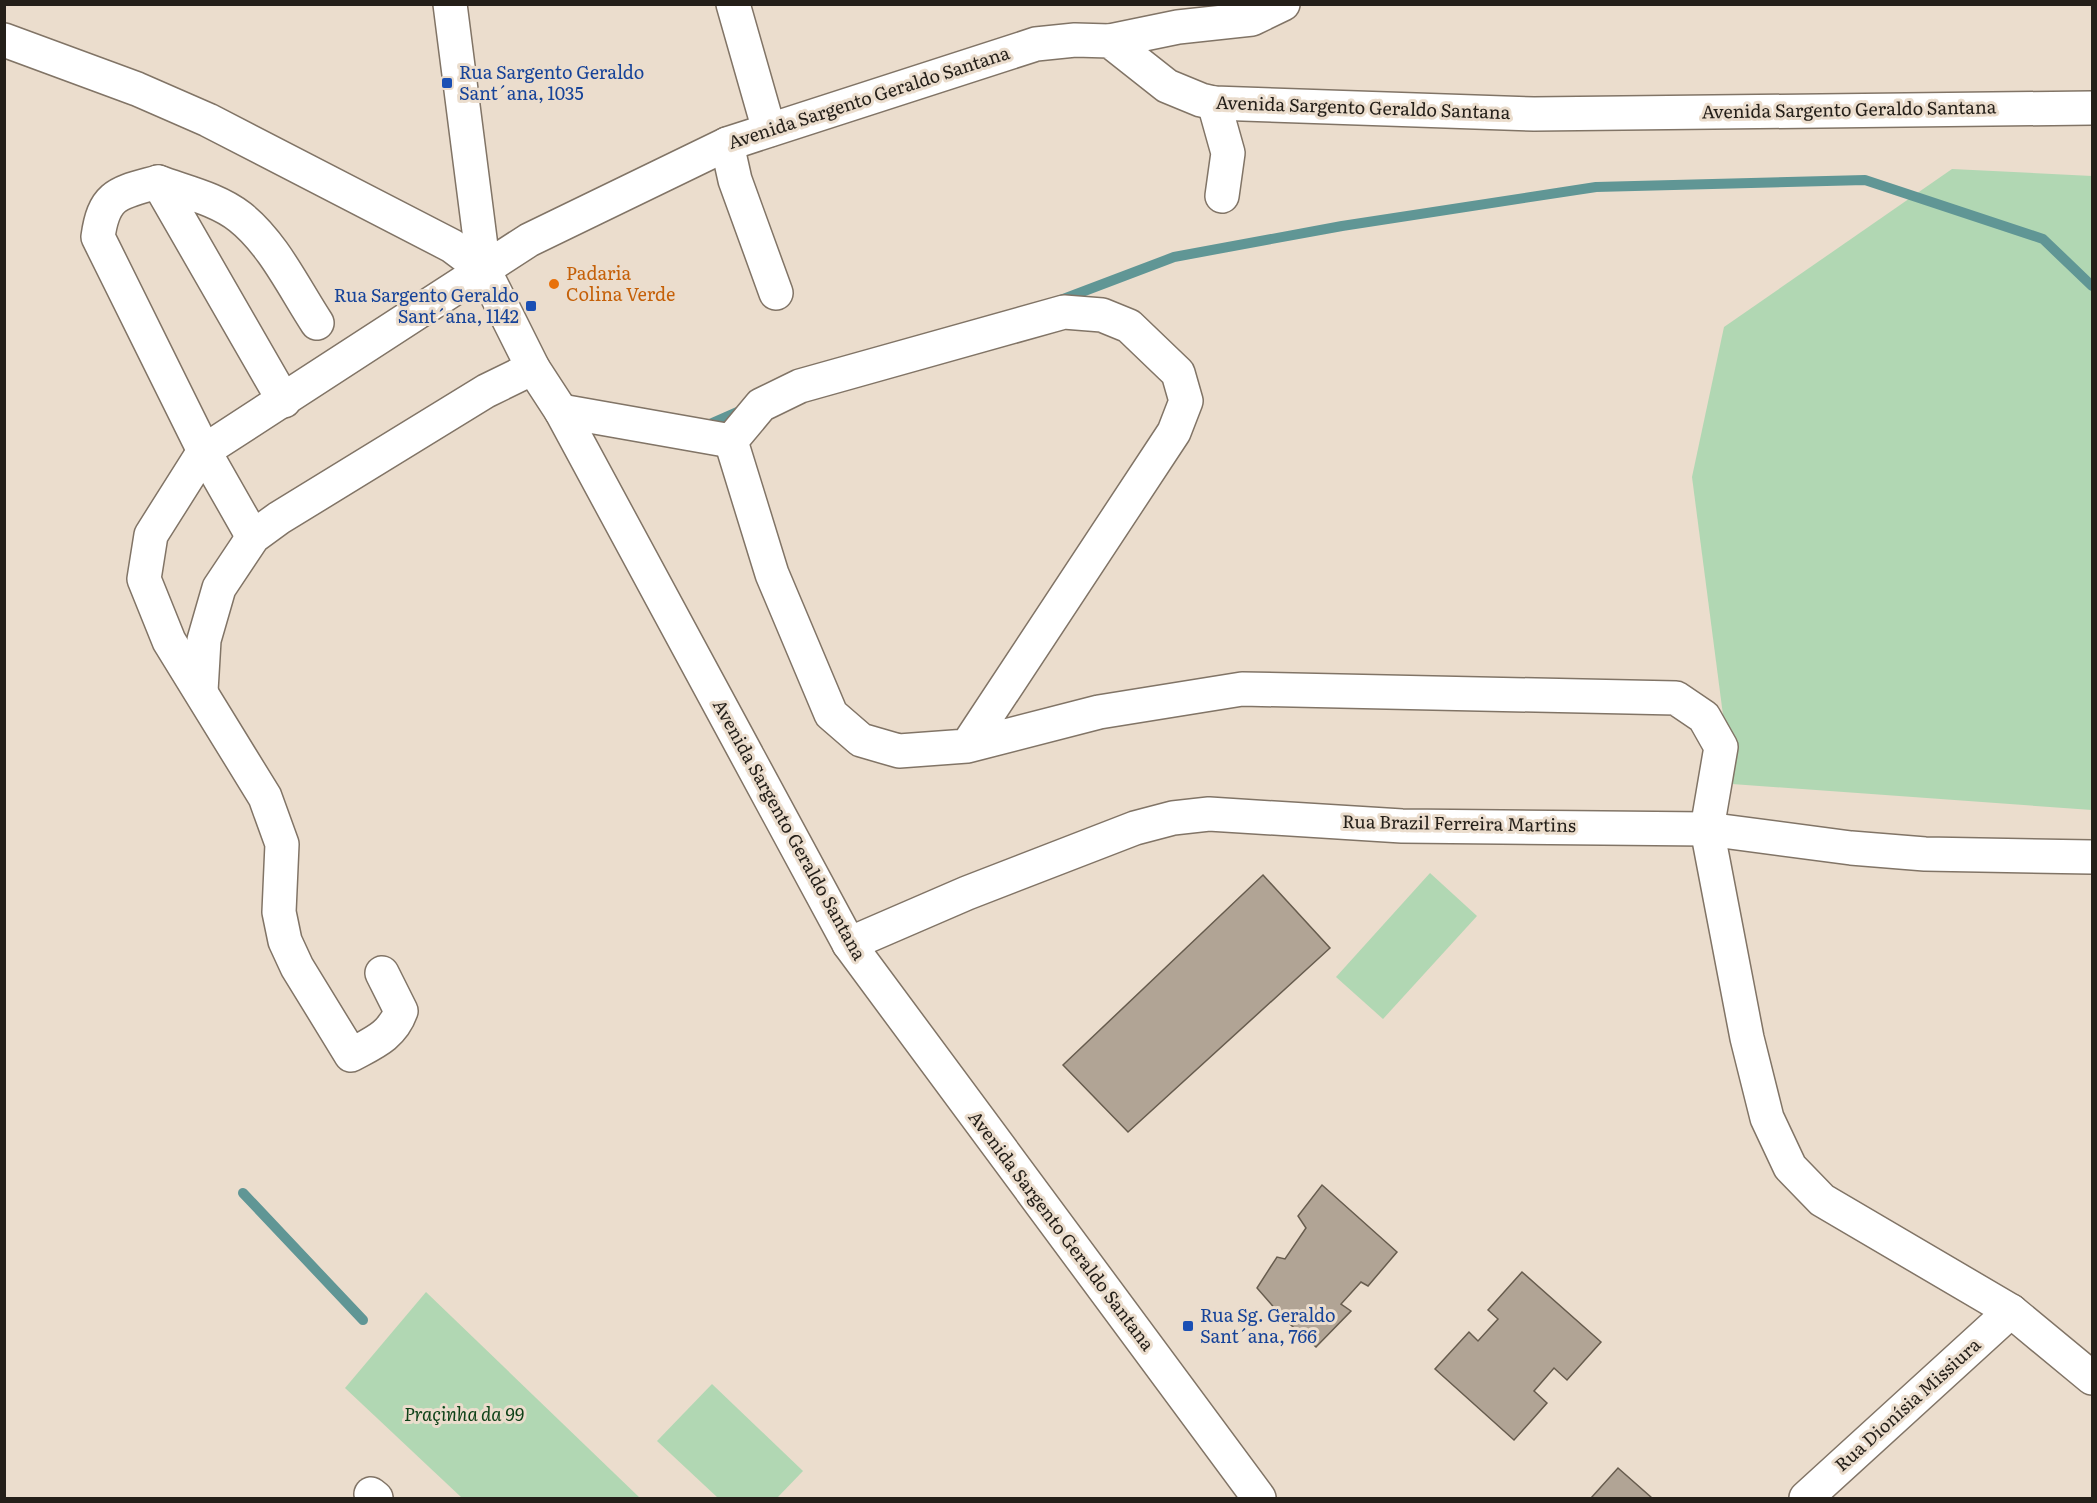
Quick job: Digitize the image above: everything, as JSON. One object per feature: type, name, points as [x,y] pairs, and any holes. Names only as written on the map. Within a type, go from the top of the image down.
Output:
[{"type":"street","name":"Avenida Sargento Geraldo Santana","points":[[450,4],[484,270],[533,368],[561,411],[849,944],[1258,1498]]},
{"type":"street","points":[[733,4],[769,130]]},
{"type":"street","points":[[1110,41],[1178,27],[1252,18],[1283,4]]},
{"type":"street","points":[[4,40],[137,89],[208,120],[452,246],[484,270],[204,451],[151,535],[144,579],[170,640],[265,797],[282,844],[279,912],[285,941],[297,967],[351,1055],[386,1036],[396,1024],[401,1011],[382,973]]},
{"type":"street","name":"Avenida Sargento Geraldo Santana","points":[[484,270],[530,240],[727,144],[1036,44],[1075,40],[1110,41],[1167,86],[1214,103],[1534,114],[2092,108]]},
{"type":"street","points":[[1214,103],[1228,153],[1222,196]]},
{"type":"street","points":[[727,144],[735,180],[776,293]]},
{"type":"street","points":[[158,182],[284,401]]},
{"type":"street","points":[[253,537],[204,451],[98,237],[101,214],[118,194],[158,182],[216,204],[239,216],[261,236],[317,323]]},
{"type":"street","points":[[731,441],[761,405],[800,386],[1064,312],[1102,315],[1129,326],[1178,373],[1186,401],[1174,432],[967,746]]},
{"type":"street","points":[[201,691],[204,640],[219,588],[253,537],[279,518],[486,391],[533,368]]},
{"type":"street","points":[[561,411],[731,441]]},
{"type":"street","points":[[731,441],[772,574],[831,714],[861,740],[899,751],[967,746],[1099,712],[1242,688],[1676,698],[1704,717],[1721,747],[1707,829],[1747,1038],[1767,1118],[1790,1167],[1822,1200],[2011,1311],[2092,1378]]},
{"type":"street","name":"Rua Brazil Ferreira Martins","points":[[849,944],[967,893],[1135,828],[1173,818],[1209,814],[1402,826],[1707,829],[1851,848],[1925,854],[2092,857]]},
{"type":"street","name":"Rua Dionísia Missiura","points":[[1806,1498],[2011,1311]]},
{"type":"green space","points":[[1952,169],[2092,176],[2092,810],[1732,784],[1692,477],[1724,327]]},
{"type":"green space","points":[[1430,873],[1477,916],[1383,1019],[1336,977]]},
{"type":"green space","name":"Praçinha da 99","points":[[426,1292],[640,1498],[462,1498],[345,1388]]},
{"type":"green space","points":[[712,1384],[803,1471],[777,1498],[718,1498],[657,1441]]},
{"type":"building","points":[[1263,875],[1330,948],[1128,1132],[1063,1065]]},
{"type":"building","points":[[1322,1185],[1397,1252],[1368,1286],[1361,1282],[1341,1304],[1351,1311],[1316,1347],[1284,1319],[1257,1288],[1277,1257],[1285,1259],[1306,1228],[1298,1216]]},
{"type":"building","points":[[1522,1272],[1601,1342],[1567,1380],[1554,1368],[1534,1391],[1547,1403],[1514,1440],[1435,1369],[1469,1332],[1478,1341],[1498,1319],[1488,1310]]},
{"type":"building","points":[[1618,1468],[1652,1498],[1591,1498]]},
{"type":"waterway","points":[[1058,301],[1174,257],[1342,226],[1596,187],[1865,180],[2043,239],[2092,286]]},
{"type":"waterway","points":[[703,427],[744,409]]},
{"type":"waterway","points":[[243,1193],[363,1320]]},
{"type":"place","name":"Rua Sargento Geraldo Sant´ana, 1035","points":[[447,83]]},
{"type":"place","name":"Padaria Colina Verde","points":[[554,284]]},
{"type":"place","name":"Rua Sargento Geraldo Sant´ana, 1142","points":[[531,306]]},
{"type":"place","name":"Rua Sg. Geraldo Sant´ana, 766","points":[[1188,1326]]}]
